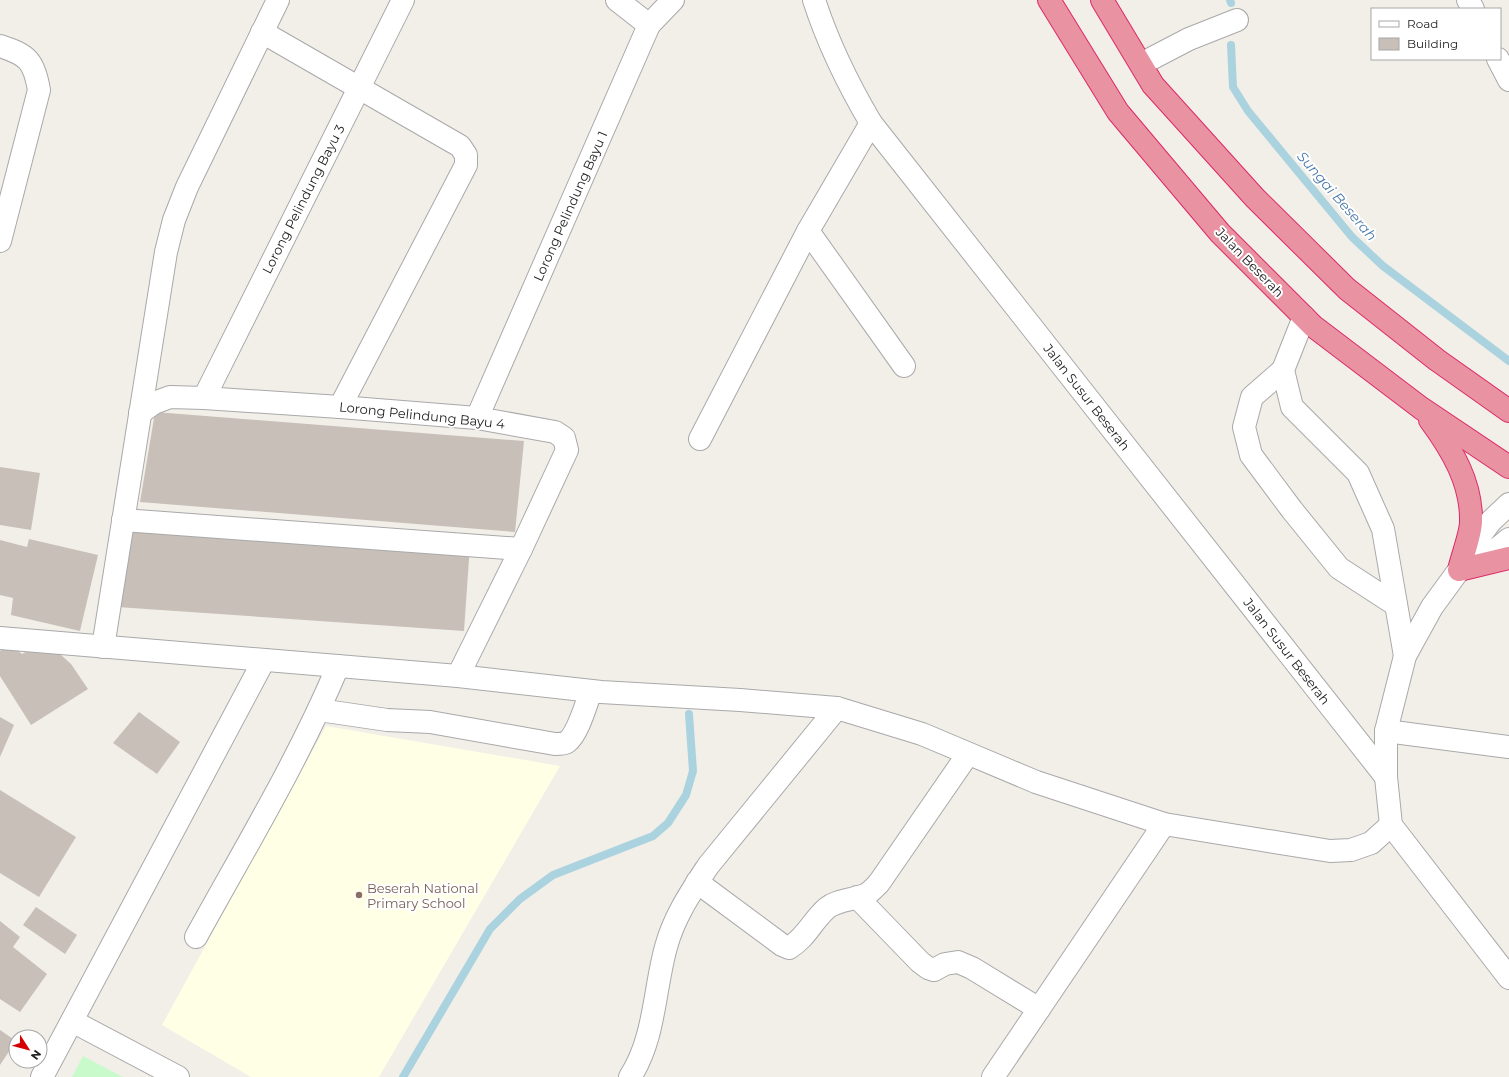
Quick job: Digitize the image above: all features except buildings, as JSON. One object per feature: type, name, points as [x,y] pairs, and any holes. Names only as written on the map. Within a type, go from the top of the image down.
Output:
[{"type":"highway","name":"Jalan Beserah","points":[[1049,0],[1118,112],[1220,233],[1313,326],[1421,408],[1509,467]]},
{"type":"highway","points":[[1102,0],[1153,85],[1255,198],[1347,289],[1437,360],[1509,411]]},
{"type":"highway","points":[[1421,408],[1448,445],[1460,468],[1470,499],[1471,523],[1459,570],[1509,558]]},
{"type":"street","points":[[102,647],[166,252],[174,220],[187,187],[278,0]]},
{"type":"street","name":"Lorong Pelindung Bayu 3","points":[[204,398],[403,0]]},
{"type":"street","points":[[617,0],[649,25]]},
{"type":"street","name":"Lorong Pelindung Bayu 1","points":[[477,418],[649,25],[673,0]]},
{"type":"street","name":"Jalan Susur Beserah","points":[[814,0],[843,72],[871,123],[1386,777]]},
{"type":"street","points":[[1141,64],[1189,39],[1237,20]]},
{"type":"street","points":[[262,32],[460,146],[466,155],[466,165],[340,407]]},
{"type":"street","points":[[0,46],[20,52],[31,64],[37,76],[39,90],[0,242]]},
{"type":"street","points":[[1499,60],[1509,80]]},
{"type":"street","points":[[700,439],[808,231],[871,123]]},
{"type":"street","points":[[808,231],[904,366]]},
{"type":"street","points":[[1304,318],[1283,370],[1252,398],[1244,427],[1251,455],[1292,510],[1339,568],[1396,605]]},
{"type":"street","points":[[1283,370],[1292,407],[1358,473],[1383,529],[1405,656]]},
{"type":"street","name":"Lorong Pelindung Bayu 4","points":[[140,413],[154,403],[170,397],[204,398],[477,418],[555,432],[564,438],[567,450],[521,549],[458,676]]},
{"type":"street","points":[[1509,504],[1491,521],[1476,541],[1459,570],[1432,607],[1405,656],[1386,731],[1386,777],[1390,826],[1509,978]]},
{"type":"street","points":[[123,520],[521,549]]},
{"type":"street","points":[[1459,570],[1498,548],[1509,539]]},
{"type":"street","points":[[0,638],[458,676],[591,691],[740,700],[837,708],[922,734],[1036,782],[1164,824],[1330,851],[1351,850],[1372,843],[1390,826]]},
{"type":"street","points":[[42,1077],[264,660]]},
{"type":"street","points":[[196,937],[294,759],[319,710],[338,666]]},
{"type":"street","points":[[319,710],[387,720],[430,722],[555,744],[566,743],[570,738],[576,729],[591,691]]},
{"type":"street","points":[[630,1077],[641,1056],[646,1040],[666,947],[675,922],[690,893],[708,866],[837,708]]},
{"type":"street","points":[[1386,731],[1509,747]]},
{"type":"street","points":[[698,882],[782,945],[789,948],[805,935],[828,907],[866,895],[879,883],[968,754]]},
{"type":"street","points":[[993,1077],[1164,824]]},
{"type":"street","points":[[857,897],[920,962],[928,968],[934,970],[945,964],[958,962],[972,968],[1039,1008]]},
{"type":"street","points":[[72,1021],[178,1077]]},
{"type":"shaded area","name":"Beserah National Primary School","points":[[326,726],[560,766],[379,1077],[251,1077],[162,1025]]},
{"type":"green space","points":[[83,1056],[123,1077],[72,1077]]},
{"type":"waterway","name":"Sungai Beserah","points":[[1231,45],[1233,87],[1248,111],[1352,237],[1383,266],[1509,361]]},
{"type":"waterway","points":[[403,1077],[490,929],[520,899],[553,875],[653,836],[668,823],[686,795],[693,771],[689,714]]},
{"type":"place","name":"Beserah National Primary School","points":[[359,895]]}]
